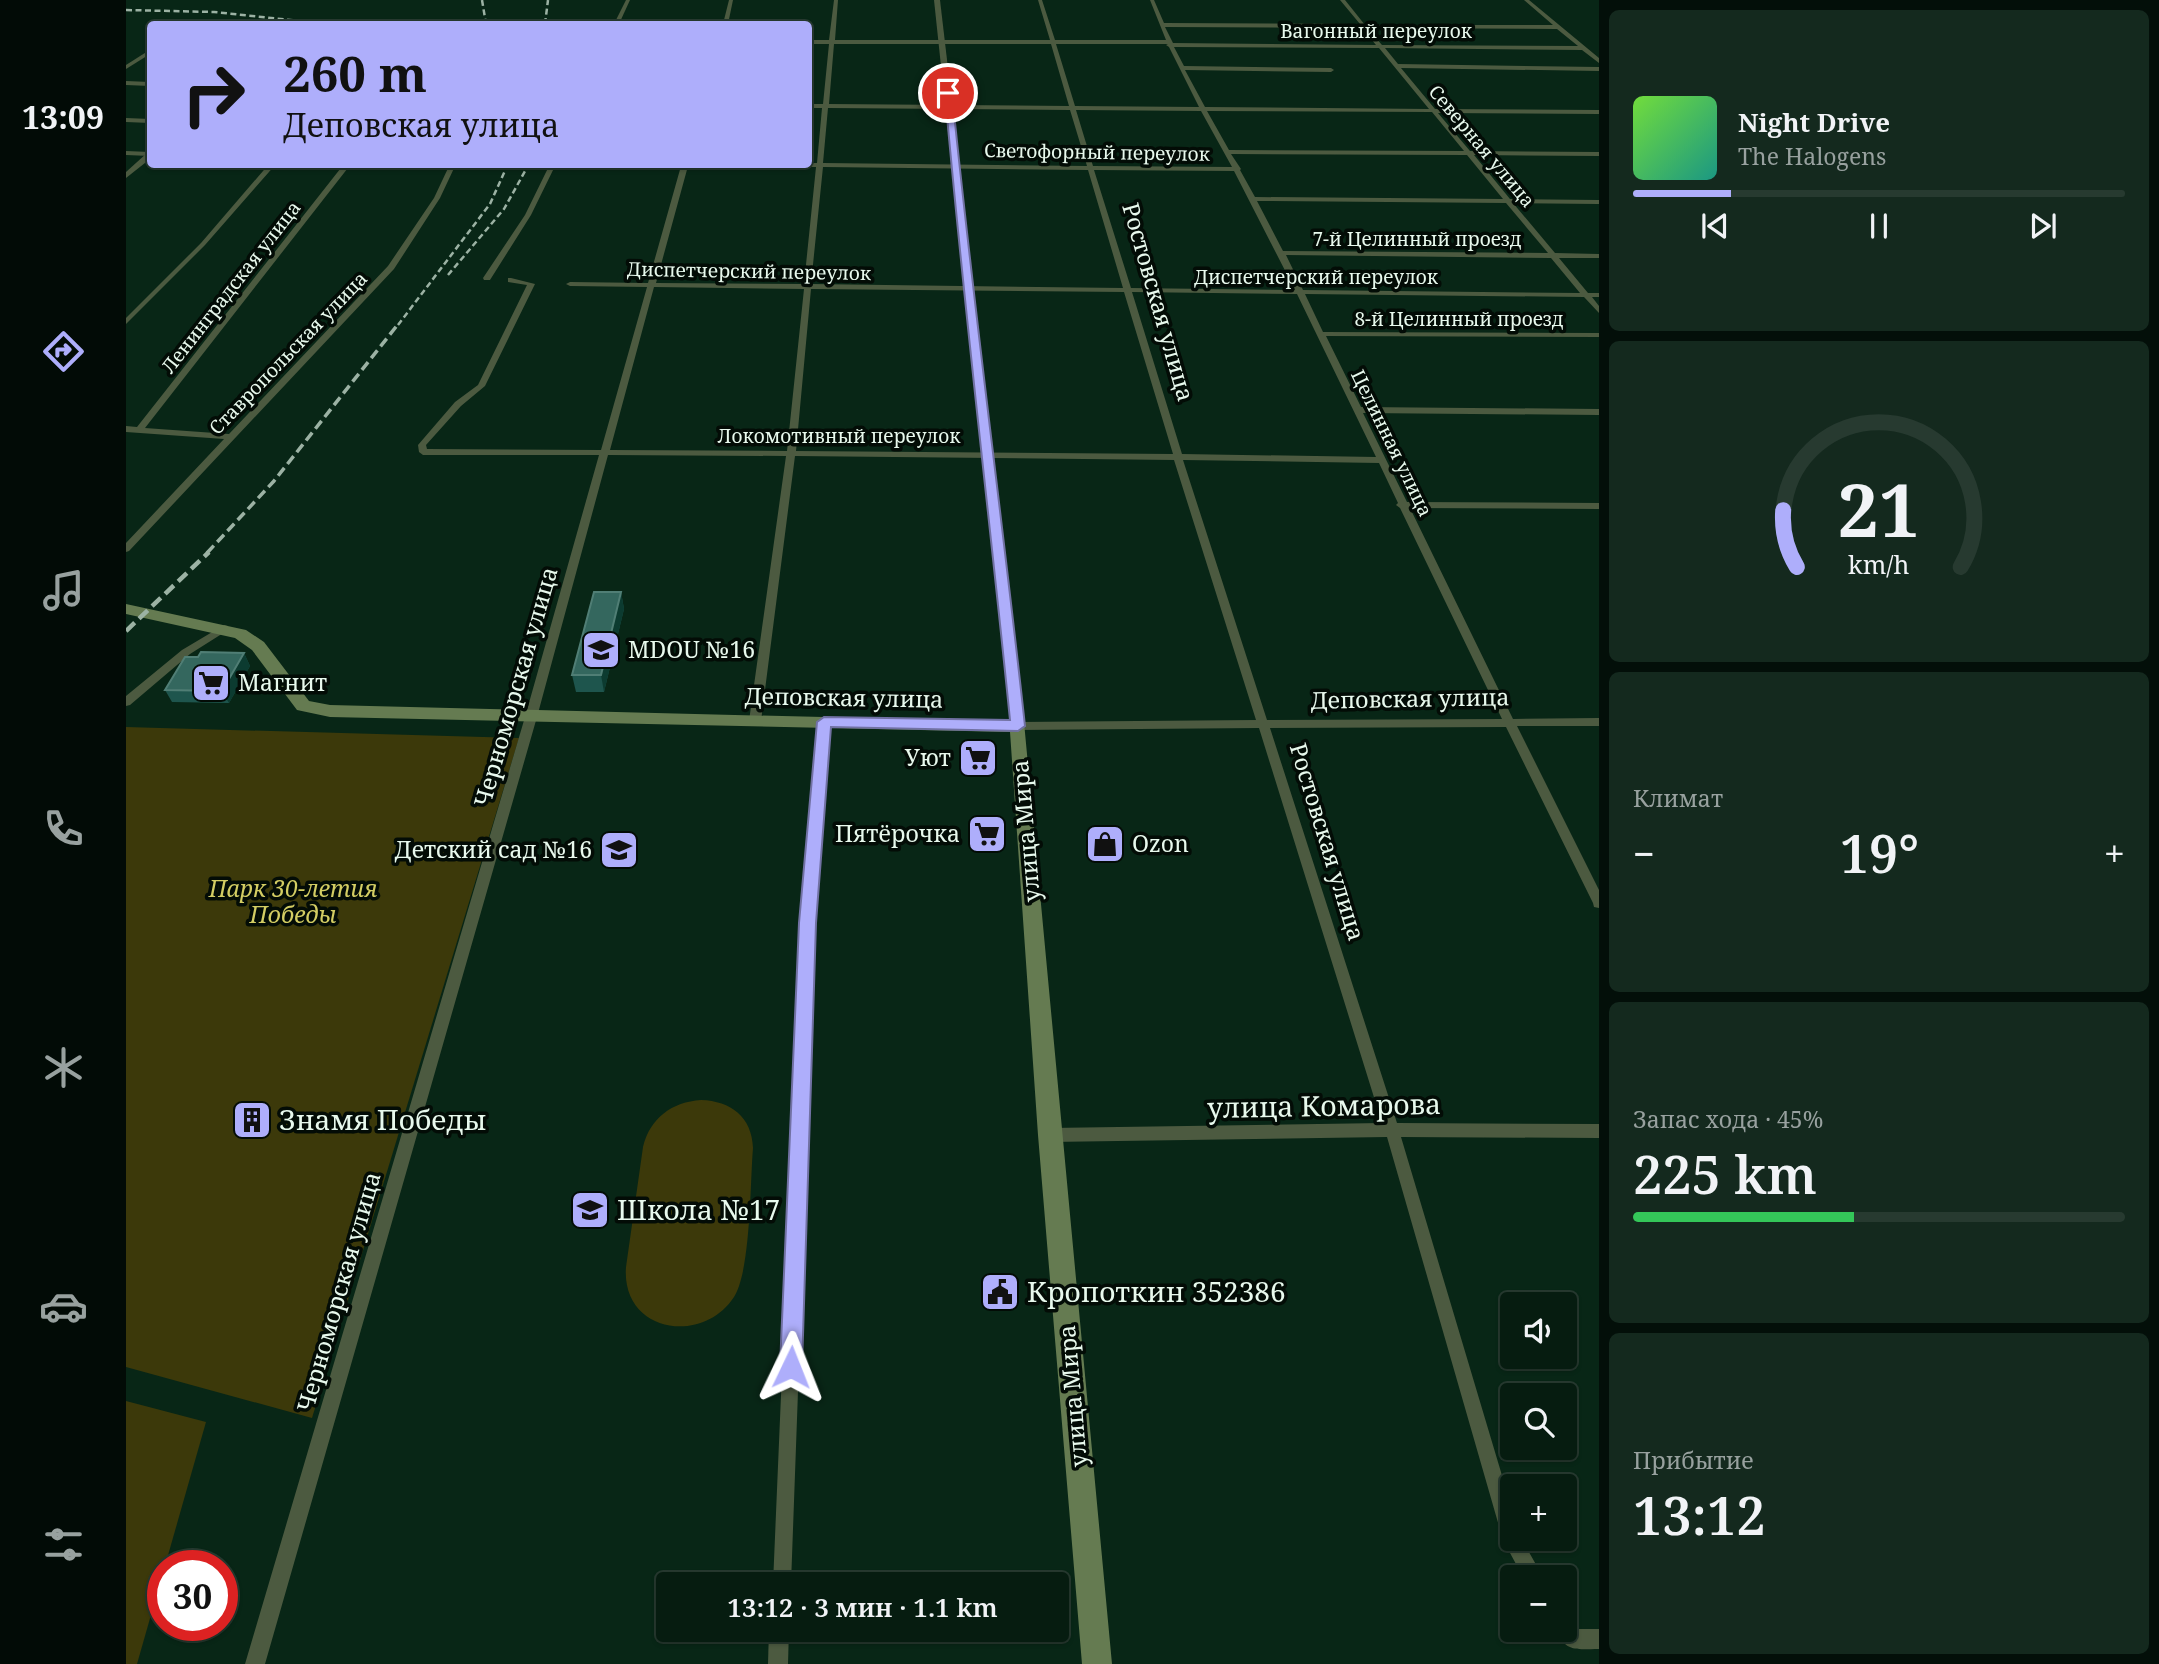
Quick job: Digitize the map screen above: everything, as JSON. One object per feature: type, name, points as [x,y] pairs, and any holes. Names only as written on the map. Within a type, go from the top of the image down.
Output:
[{"type":"main road","name":"Деповская улица","points":[[126,609],[224,628],[240,634],[258,646],[303,706],[365,714],[1018,726]]},
{"type":"main road","name":"улица Мира","points":[[1018,726],[1050,1135],[1097,1664]]},
{"type":"street","points":[[618,21],[628,0]]},
{"type":"street","points":[[726,21],[731,0]]},
{"type":"street","points":[[755,721],[791,453],[836,0]]},
{"type":"street","name":"улица Мира","points":[[937,0],[951,108],[967,288],[989,454],[1018,726]]},
{"type":"street","name":"Ростовская улица","points":[[1040,0],[1056,43],[1178,457],[1392,1130],[1512,1540],[1527,1565]]},
{"type":"street","name":"Целинная улица","points":[[1152,0],[1169,44],[1254,199],[1401,505],[1599,903]]},
{"type":"street","name":"Северная улица","points":[[1342,0],[1360,26],[1599,311]]},
{"type":"street","points":[[1526,0],[1599,61]]},
{"type":"street","points":[[1161,25],[1558,27]]},
{"type":"street","name":"Вагонный переулок","points":[[812,42],[1583,48]]},
{"type":"street","points":[[1590,53],[1599,53]]},
{"type":"street","points":[[126,67],[147,54]]},
{"type":"street","points":[[1395,66],[1599,69]]},
{"type":"street","points":[[1181,68],[1331,70]]},
{"type":"street","points":[[126,83],[147,84]]},
{"type":"street","points":[[812,106],[1599,112]]},
{"type":"street","points":[[126,120],[147,121]]},
{"type":"street","points":[[1229,152],[1599,154]]},
{"type":"street","points":[[126,153],[147,155]]},
{"type":"street","points":[[126,176],[147,158]]},
{"type":"street","name":"Светофорный переулок","points":[[812,166],[1238,169]]},
{"type":"street","points":[[126,322],[203,244],[270,168]]},
{"type":"street","name":"Ленинградская улица","points":[[139,430],[345,168]]},
{"type":"street","name":"Ставропольская улица","points":[[126,549],[391,267],[437,198],[451,168]]},
{"type":"street","points":[[487,278],[528,215],[551,168]]},
{"type":"street","name":"Черноморская улица","points":[[254,1664],[531,717],[684,168]]},
{"type":"street","points":[[1254,199],[1599,202]]},
{"type":"street","name":"7-й Целинный проезд","points":[[1281,253],[1599,256]]},
{"type":"street","name":"Локомотивный переулок","points":[[511,280],[531,284],[481,386],[458,404],[422,444],[423,452],[989,454],[1381,460]]},
{"type":"street","name":"Диспетчерский переулок","points":[[570,284],[1599,295]]},
{"type":"street","name":"8-й Целинный проезд","points":[[1319,334],[1599,335]]},
{"type":"street","points":[[1357,410],[1599,412]]},
{"type":"street","points":[[126,429],[229,437]]},
{"type":"street","points":[[1401,505],[1599,506]]},
{"type":"street","points":[[126,702],[186,652],[224,628]]},
{"type":"street","points":[[782,1572],[807,923],[824,722]]},
{"type":"street","name":"Деповская улица","points":[[1018,726],[1599,722]]},
{"type":"street","name":"улица Комарова","points":[[1050,1135],[1392,1130],[1599,1131]]},
{"type":"street","points":[[1577,1639],[1599,1639]]},
{"type":"street","points":[[778,1664],[779,1642]]},
{"type":"green space","name":"Парк 30-летия Победы","points":[[126,727],[519,738],[312,1418],[126,1367]]},
{"type":"green space","points":[[701,1100],[730,1107],[744,1119],[752,1137],[744,1267],[734,1297],[720,1312],[703,1322],[684,1326],[666,1325],[650,1318],[636,1306],[628,1289],[626,1267],[643,1147],[651,1128],[664,1113],[681,1104]]},
{"type":"green space","points":[[126,1401],[206,1422],[170,1550],[147,1550],[147,1629],[137,1664],[126,1664]]},
{"type":"building","points":[[594,592],[621,592],[601,675],[572,675]]},
{"type":"building","points":[[201,652],[244,653],[222,691],[165,690],[185,657],[198,657]]},
{"type":"railway","points":[[482,0],[486,21]]},
{"type":"railway","points":[[545,21],[548,0]]},
{"type":"railway","points":[[126,10],[214,12],[300,21]]},
{"type":"railway","points":[[398,325],[490,204],[506,168]]},
{"type":"railway","points":[[448,275],[504,209],[527,168]]},
{"type":"railway","points":[[207,553],[274,481],[399,323]]},
{"type":"railway","points":[[126,631],[209,552]]},
{"type":"place","name":"MDOU №16","points":[[601,650]]},
{"type":"place","name":"Магнит","points":[[211,683]]},
{"type":"place","name":"Уют","points":[[978,758]]},
{"type":"place","name":"Пятёрочка","points":[[987,834]]},
{"type":"place","name":"Ozon","points":[[1105,844]]},
{"type":"place","name":"Детский сад №16","points":[[619,850]]},
{"type":"place","name":"Знамя Победы","points":[[252,1120]]},
{"type":"place","name":"Школа №17","points":[[590,1210]]},
{"type":"place","name":"Кропоткин 352386","points":[[1000,1292]]},
{"type":"route","points":[[791,1367],[807,923],[824,722],[1018,726],[989,454],[967,288],[948,93]]}]
